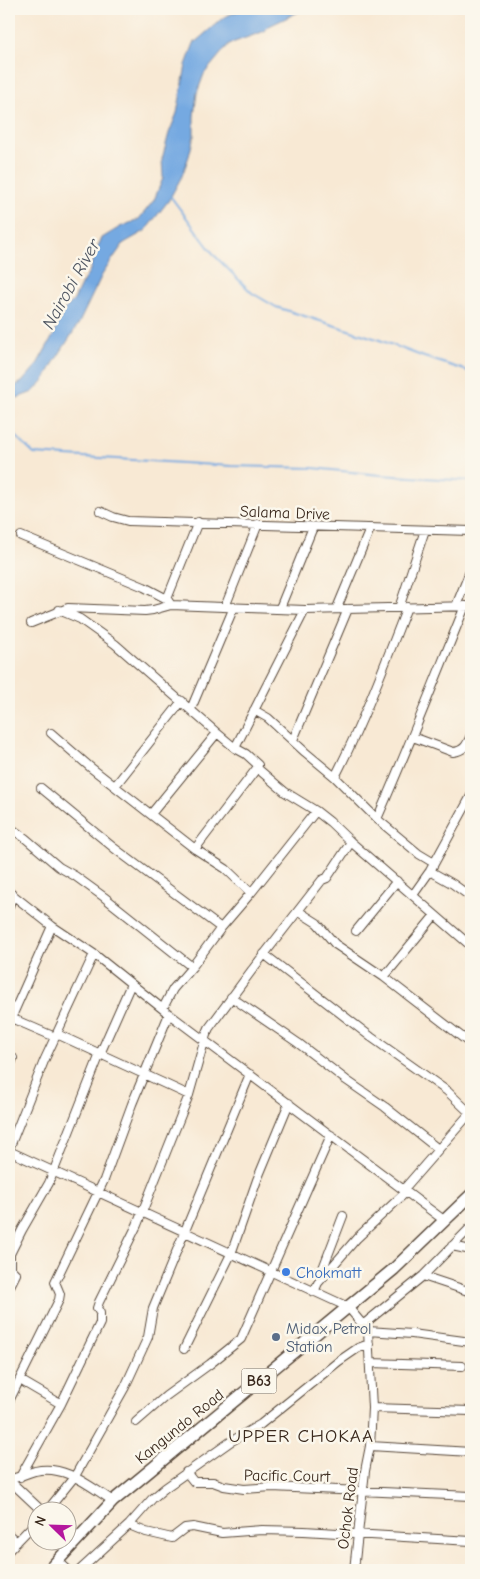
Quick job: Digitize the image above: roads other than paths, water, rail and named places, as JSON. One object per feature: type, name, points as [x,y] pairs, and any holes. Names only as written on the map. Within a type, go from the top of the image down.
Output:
[{"type":"highway","name":"Kangundo Road","points":[[49,1570],[113,1501],[394,1269],[471,1195]]},
{"type":"street","name":"Salama Drive","points":[[100,511],[128,521],[471,531]]},
{"type":"street","points":[[31,623],[59,610],[68,608],[145,611],[153,610],[169,602],[198,522]]},
{"type":"street","points":[[225,607],[258,524]]},
{"type":"street","points":[[280,608],[313,527]]},
{"type":"street","points":[[337,608],[370,529]]},
{"type":"street","points":[[335,777],[384,665],[425,530]]},
{"type":"street","points":[[21,536],[144,587],[169,602],[225,607],[305,610],[468,606],[421,712],[413,737],[377,819]]},
{"type":"street","points":[[456,606],[471,568]]},
{"type":"street","points":[[191,709],[234,607]]},
{"type":"street","points":[[293,740],[348,609]]},
{"type":"street","points":[[59,610],[80,619],[115,644],[235,748],[246,754],[258,765],[257,768],[285,792],[316,810],[471,946]]},
{"type":"street","points":[[235,748],[305,610]]},
{"type":"street","points":[[114,786],[182,701]]},
{"type":"street","points":[[254,710],[268,718],[335,777],[377,819],[418,854],[434,863]]},
{"type":"street","points":[[51,733],[90,768],[195,849],[226,869],[252,893]]},
{"type":"street","points":[[151,814],[218,733]]},
{"type":"street","points":[[413,737],[453,752],[460,752],[465,748],[471,735]]},
{"type":"street","points":[[195,849],[257,768]]},
{"type":"street","points":[[42,788],[114,848],[221,928]]},
{"type":"street","points":[[414,895],[468,808],[471,796]]},
{"type":"street","points":[[9,1401],[58,1300],[60,1294],[55,1282],[98,1193],[144,1075],[173,989],[221,928],[252,893],[316,810]]},
{"type":"street","points":[[9,827],[59,867],[104,897],[192,967]]},
{"type":"street","points":[[20,1477],[61,1404],[100,1324],[99,1302],[142,1213],[189,1095],[209,1028],[322,880],[327,878],[351,842]]},
{"type":"street","points":[[430,871],[471,897]]},
{"type":"street","points":[[356,930],[397,880]]},
{"type":"street","points":[[9,906],[11,894],[52,926],[94,954],[166,1011],[445,1221]]},
{"type":"street","points":[[298,911],[317,923],[335,944],[384,977],[471,1044]]},
{"type":"street","points":[[384,977],[435,915]]},
{"type":"street","points":[[52,926],[10,1021],[56,1036],[100,1054],[189,1095]]},
{"type":"street","points":[[94,954],[12,1134],[9,1150],[98,1193],[348,1307],[366,1327],[471,1342]]},
{"type":"street","points":[[264,954],[379,1042],[447,1091],[471,1112],[438,1149],[405,1191],[357,1238],[318,1283]]},
{"type":"street","points":[[9,1288],[16,1274],[10,1268],[10,1254],[49,1183],[100,1054],[131,984]]},
{"type":"street","points":[[231,997],[386,1107],[438,1149]]},
{"type":"street","points":[[9,1069],[13,1058]]},
{"type":"street","points":[[53,1502],[75,1476],[144,1348],[151,1326],[153,1308],[250,1074]]},
{"type":"street","points":[[184,1349],[230,1254],[257,1180],[289,1103]]},
{"type":"street","points":[[136,1422],[166,1396],[241,1340],[331,1135]]},
{"type":"street","points":[[314,1292],[332,1250],[343,1216]]},
{"type":"street","points":[[366,1327],[423,1276],[471,1227]]},
{"type":"street","points":[[452,1246],[471,1250]]},
{"type":"street","points":[[423,1276],[471,1292]]},
{"type":"street","name":"Ochok Road","points":[[354,1570],[370,1446],[372,1408],[371,1363],[366,1327]]},
{"type":"street","points":[[80,1570],[129,1525],[152,1499],[186,1472],[230,1442],[261,1424],[339,1361],[358,1348],[369,1344]]},
{"type":"street","points":[[371,1363],[462,1366]]},
{"type":"street","points":[[20,1380],[61,1404]]},
{"type":"street","points":[[372,1408],[471,1412]]},
{"type":"street","points":[[370,1446],[471,1452]]},
{"type":"street","points":[[9,1480],[35,1472],[50,1470],[65,1472],[75,1476],[113,1501]]},
{"type":"street","name":"Pacific Court","points":[[186,1472],[194,1482],[213,1482],[244,1489],[272,1487],[471,1496]]},
{"type":"street","points":[[9,1480],[33,1502]]},
{"type":"street","points":[[129,1525],[146,1532],[172,1538],[185,1528],[193,1527],[222,1533],[283,1530],[471,1541]]},
{"type":"street","points":[[9,1550],[28,1530]]},
{"type":"street","points":[[9,1534],[17,1542]]},
{"type":"street","points":[[58,1561],[68,1570]]},
{"type":"water","points":[[243,9],[305,9],[267,27],[265,31],[229,44],[204,74],[197,93],[194,136],[189,156],[182,176],[169,200],[145,231],[124,243],[114,257],[102,275],[79,323],[45,379],[33,392],[9,401],[9,389],[22,382],[36,366],[53,336],[64,310],[74,300],[90,270],[94,254],[102,238],[120,227],[139,219],[154,200],[163,178],[162,159],[177,113],[186,65],[194,43],[224,17]]},
{"type":"waterway","points":[[171,197],[215,256],[252,293],[276,307],[377,339],[471,372]]},
{"type":"waterway","points":[[469,371],[471,367]]},
{"type":"waterway","points":[[9,430],[34,454],[232,466],[313,468],[471,481]]},
{"type":"place","name":"Chokmatt","points":[[286,1272]]},
{"type":"place","name":"Midax Petrol Station","points":[[276,1337]]},
{"type":"district","name":"UPPER CHOKAA","points":[[301,1435]]},
{"type":"water label","name":"Nairobi River","points":[[71,284]]}]
